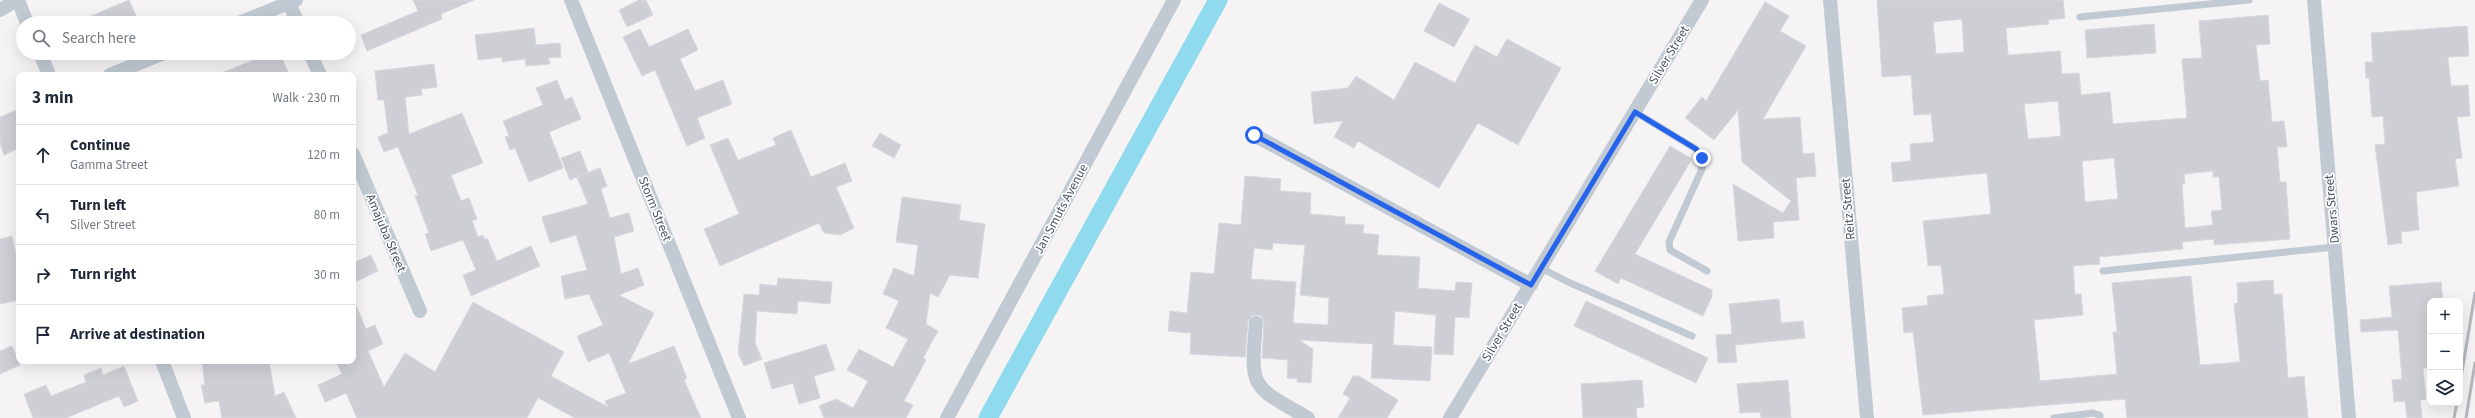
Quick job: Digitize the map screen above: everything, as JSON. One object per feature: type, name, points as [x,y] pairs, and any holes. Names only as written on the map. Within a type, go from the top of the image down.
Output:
[{"type":"street","points":[[0,10],[18,0],[24,16]]},
{"type":"street","name":"Storm Street","points":[[571,0],[739,418]]},
{"type":"street","name":"Jan Smuts Avenue","points":[[947,418],[1174,0]]},
{"type":"street","name":"Silver Street","points":[[1450,418],[1702,0]]},
{"type":"street","name":"Reitz Street","points":[[1830,0],[1868,418]]},
{"type":"street","name":"Dwars Street","points":[[2314,0],[2349,418]]},
{"type":"street","points":[[256,16],[293,1],[296,16]]},
{"type":"street","points":[[43,60],[48,72]]},
{"type":"street","points":[[117,72],[147,60]]},
{"type":"street","points":[[313,60],[319,72]]},
{"type":"street","points":[[1254,135],[1531,285]]},
{"type":"street","name":"Amajuba Street","points":[[356,161],[420,311]]},
{"type":"street","points":[[1256,323],[1252,366],[1256,379],[1264,392],[1308,418]]},
{"type":"street","points":[[163,364],[184,418]]},
{"type":"lane","points":[[2080,17],[2249,0]]},
{"type":"lane","points":[[1635,112],[1696,149],[1702,158],[1702,169],[1669,242],[1670,250],[1677,256],[1707,271]]},
{"type":"lane","points":[[2103,271],[2335,247]]},
{"type":"lane","points":[[1541,268],[1568,282],[1692,336]]},
{"type":"lane","points":[[2054,418],[2093,414],[2100,416],[2100,418]]},
{"type":"building","points":[[129,0],[136,16],[91,16]]},
{"type":"building","points":[[413,0],[474,0],[441,14],[442,19],[367,51],[361,35],[418,11]]},
{"type":"building","points":[[639,0],[646,0],[653,15],[627,27],[619,10]]},
{"type":"building","points":[[1877,0],[2063,0],[2065,18],[2048,20],[2049,24],[2006,28],[2008,55],[2060,51],[2062,74],[2079,73],[2081,95],[2110,92],[2113,124],[2187,118],[2182,59],[2202,58],[2199,21],[2268,15],[2270,44],[2256,45],[2260,81],[2268,80],[2272,122],[2284,121],[2287,147],[2277,147],[2280,182],[2286,182],[2290,239],[2214,245],[2214,239],[2182,242],[2183,249],[2099,257],[2100,264],[2073,266],[2075,294],[2081,294],[2083,315],[2034,320],[2040,381],[2117,374],[2113,332],[2117,332],[2112,283],[2191,276],[2200,365],[2240,362],[2234,304],[2238,303],[2237,283],[2273,280],[2274,294],[2282,294],[2288,378],[2304,376],[2308,418],[2127,418],[2125,399],[1923,415],[1913,332],[1904,333],[1902,308],[1928,305],[1927,296],[1944,294],[1941,265],[1928,266],[1923,221],[1991,214],[1987,173],[1893,182],[1891,163],[1911,161],[1910,144],[1934,142],[1931,114],[1914,115],[1911,75],[1882,77]],"holes":[[[1962,19],[1964,52],[1936,54],[1933,22]],[[2058,101],[2061,136],[2028,139],[2024,104]],[[2114,158],[2118,199],[2085,202],[2082,161]],[[2213,171],[2213,177],[2219,177],[2222,210],[2211,211],[2213,225],[2185,228],[2182,184],[2185,184],[2184,174]]]},
{"type":"building","points":[[1765,2],[1789,16],[1780,31],[1806,46],[1763,119],[1800,117],[1803,154],[1814,153],[1816,176],[1796,178],[1799,220],[1773,222],[1774,238],[1738,241],[1733,184],[1783,213],[1791,201],[1742,162],[1738,110],[1714,140],[1685,118],[1702,97],[1706,101]]},
{"type":"building","points":[[1439,3],[1470,19],[1454,47],[1424,31]]},
{"type":"building","points":[[2154,24],[2156,53],[2087,58],[2085,30]]},
{"type":"building","points":[[2467,26],[2469,56],[2448,57],[2451,86],[2468,85],[2470,116],[2457,117],[2462,158],[2455,159],[2459,186],[2416,192],[2419,230],[2401,232],[2402,243],[2388,245],[2375,145],[2385,144],[2383,116],[2372,117],[2369,78],[2366,78],[2365,62],[2373,62],[2371,33]]},
{"type":"building","points":[[534,28],[536,45],[560,43],[561,57],[548,58],[550,64],[526,66],[525,59],[502,62],[502,57],[478,60],[475,35]]},
{"type":"building","points":[[640,29],[649,47],[688,29],[698,50],[680,59],[695,91],[723,80],[732,104],[697,118],[705,138],[687,146],[655,70],[642,76],[623,37]]},
{"type":"building","points":[[1507,39],[1561,68],[1518,145],[1478,123],[1439,188],[1358,141],[1354,148],[1334,137],[1343,121],[1314,124],[1311,92],[1348,88],[1356,76],[1394,100],[1415,62],[1455,83],[1475,45],[1497,57]]},
{"type":"building","points":[[253,60],[283,60],[288,72],[224,72]]},
{"type":"building","points":[[434,64],[437,87],[421,89],[422,95],[405,97],[409,134],[462,113],[483,163],[451,175],[461,201],[469,198],[477,219],[472,221],[478,237],[483,235],[485,240],[487,238],[497,261],[531,246],[540,266],[471,296],[463,275],[476,270],[463,240],[431,251],[425,234],[429,233],[415,196],[418,195],[398,147],[384,152],[378,137],[388,133],[384,100],[378,100],[375,71]]},
{"type":"building","points":[[557,80],[565,100],[572,97],[581,119],[549,132],[563,168],[529,182],[515,148],[510,150],[505,137],[509,136],[503,121],[543,105],[536,88]]},
{"type":"building","points":[[16,110],[16,149],[4,155],[0,143],[0,117]]},
{"type":"building","points":[[791,130],[811,177],[845,163],[852,181],[836,187],[854,228],[840,235],[824,233],[819,223],[720,266],[704,229],[739,214],[710,145],[728,138],[738,160],[776,145],[773,138]]},
{"type":"building","points":[[880,133],[901,145],[894,158],[872,146]]},
{"type":"building","points":[[1670,146],[1692,159],[1635,254],[1712,290],[1712,296],[1703,316],[1621,278],[1618,284],[1595,271]]},
{"type":"building","points":[[580,151],[588,172],[570,180],[561,158]]},
{"type":"building","points":[[600,168],[607,186],[601,189],[610,218],[629,213],[634,231],[614,237],[621,274],[638,268],[644,285],[619,295],[654,313],[628,364],[674,346],[687,378],[684,380],[701,418],[575,418],[538,398],[527,418],[357,418],[346,393],[325,402],[318,385],[342,374],[337,364],[356,364],[356,305],[366,329],[375,325],[383,344],[368,351],[384,387],[405,353],[435,372],[473,302],[564,352],[551,376],[608,407],[605,401],[626,393],[609,353],[588,362],[577,336],[603,325],[589,294],[565,299],[561,276],[587,270],[576,235],[550,243],[542,217],[588,204],[577,177]]},
{"type":"building","points":[[1245,176],[1281,179],[1280,191],[1311,193],[1310,214],[1345,217],[1345,224],[1364,225],[1363,233],[1379,235],[1377,255],[1420,257],[1418,288],[1455,291],[1456,282],[1472,283],[1469,318],[1455,317],[1453,355],[1434,354],[1436,315],[1395,311],[1393,345],[1432,347],[1430,381],[1371,378],[1373,344],[1299,340],[1313,349],[1311,383],[1297,382],[1298,379],[1287,378],[1288,360],[1262,358],[1264,323],[1261,316],[1257,315],[1252,316],[1248,322],[1245,357],[1190,354],[1191,333],[1168,331],[1170,311],[1187,313],[1191,272],[1214,274],[1219,223],[1241,225]],"holes":[[[1273,243],[1305,245],[1300,295],[1329,298],[1328,325],[1293,323],[1296,282],[1251,279],[1254,248],[1272,250]]]},
{"type":"building","points":[[902,197],[961,205],[959,220],[985,224],[978,278],[950,275],[938,297],[930,293],[926,324],[938,331],[923,358],[926,360],[904,401],[913,405],[906,418],[824,418],[819,406],[836,399],[853,408],[868,381],[847,370],[859,349],[893,367],[908,339],[886,328],[899,301],[883,294],[894,268],[914,276],[918,245],[896,242]]},
{"type":"building","points":[[12,236],[16,254],[16,301],[0,304],[0,239]]},
{"type":"building","points":[[371,255],[378,271],[356,282],[356,262]]},
{"type":"building","points":[[778,278],[832,282],[830,304],[798,301],[797,314],[757,311],[755,343],[762,359],[744,366],[738,353],[744,294],[759,295],[760,284],[777,286]]},
{"type":"building","points":[[2441,282],[2443,298],[2427,298],[2427,368],[2423,368],[2426,399],[2420,400],[2422,418],[2407,418],[2405,401],[2394,402],[2392,380],[2402,379],[2398,330],[2361,332],[2360,320],[2392,317],[2389,286]]},
{"type":"building","points":[[1779,299],[1781,323],[1803,321],[1805,338],[1735,345],[1737,362],[1718,363],[1716,335],[1732,334],[1729,304]]},
{"type":"building","points":[[1586,301],[1708,358],[1696,383],[1574,326]]},
{"type":"building","points":[[826,344],[835,370],[814,376],[820,398],[799,404],[793,383],[772,389],[764,363]]},
{"type":"building","points":[[12,346],[16,356],[16,364],[20,365],[0,374],[0,351]]},
{"type":"building","points":[[202,364],[270,364],[275,396],[284,392],[296,418],[222,418],[219,401],[205,403],[201,385],[205,385]]},
{"type":"building","points":[[124,366],[138,401],[124,407],[119,396],[66,418],[33,418],[24,394],[46,385],[51,396],[86,382],[84,375],[101,368],[103,375]]},
{"type":"building","points":[[1353,376],[1359,376],[1398,400],[1387,418],[1338,418],[1350,398],[1343,394]]},
{"type":"building","points":[[1642,380],[1644,407],[1636,408],[1637,418],[1583,418],[1581,384]]},
{"type":"building","points":[[1788,380],[1791,418],[1761,418],[1760,412],[1740,413],[1737,384]]},
{"type":"waterway","points":[[988,418],[1218,0]]},
{"type":"railway","points":[[2462,370],[2475,293]]},
{"type":"railway","points":[[2466,418],[2475,363]]},
{"type":"railway","points":[[2454,418],[2456,406]]},
{"type":"route","points":[[1254,135],[1531,285],[1635,112],[1696,149],[1702,158]]}]
